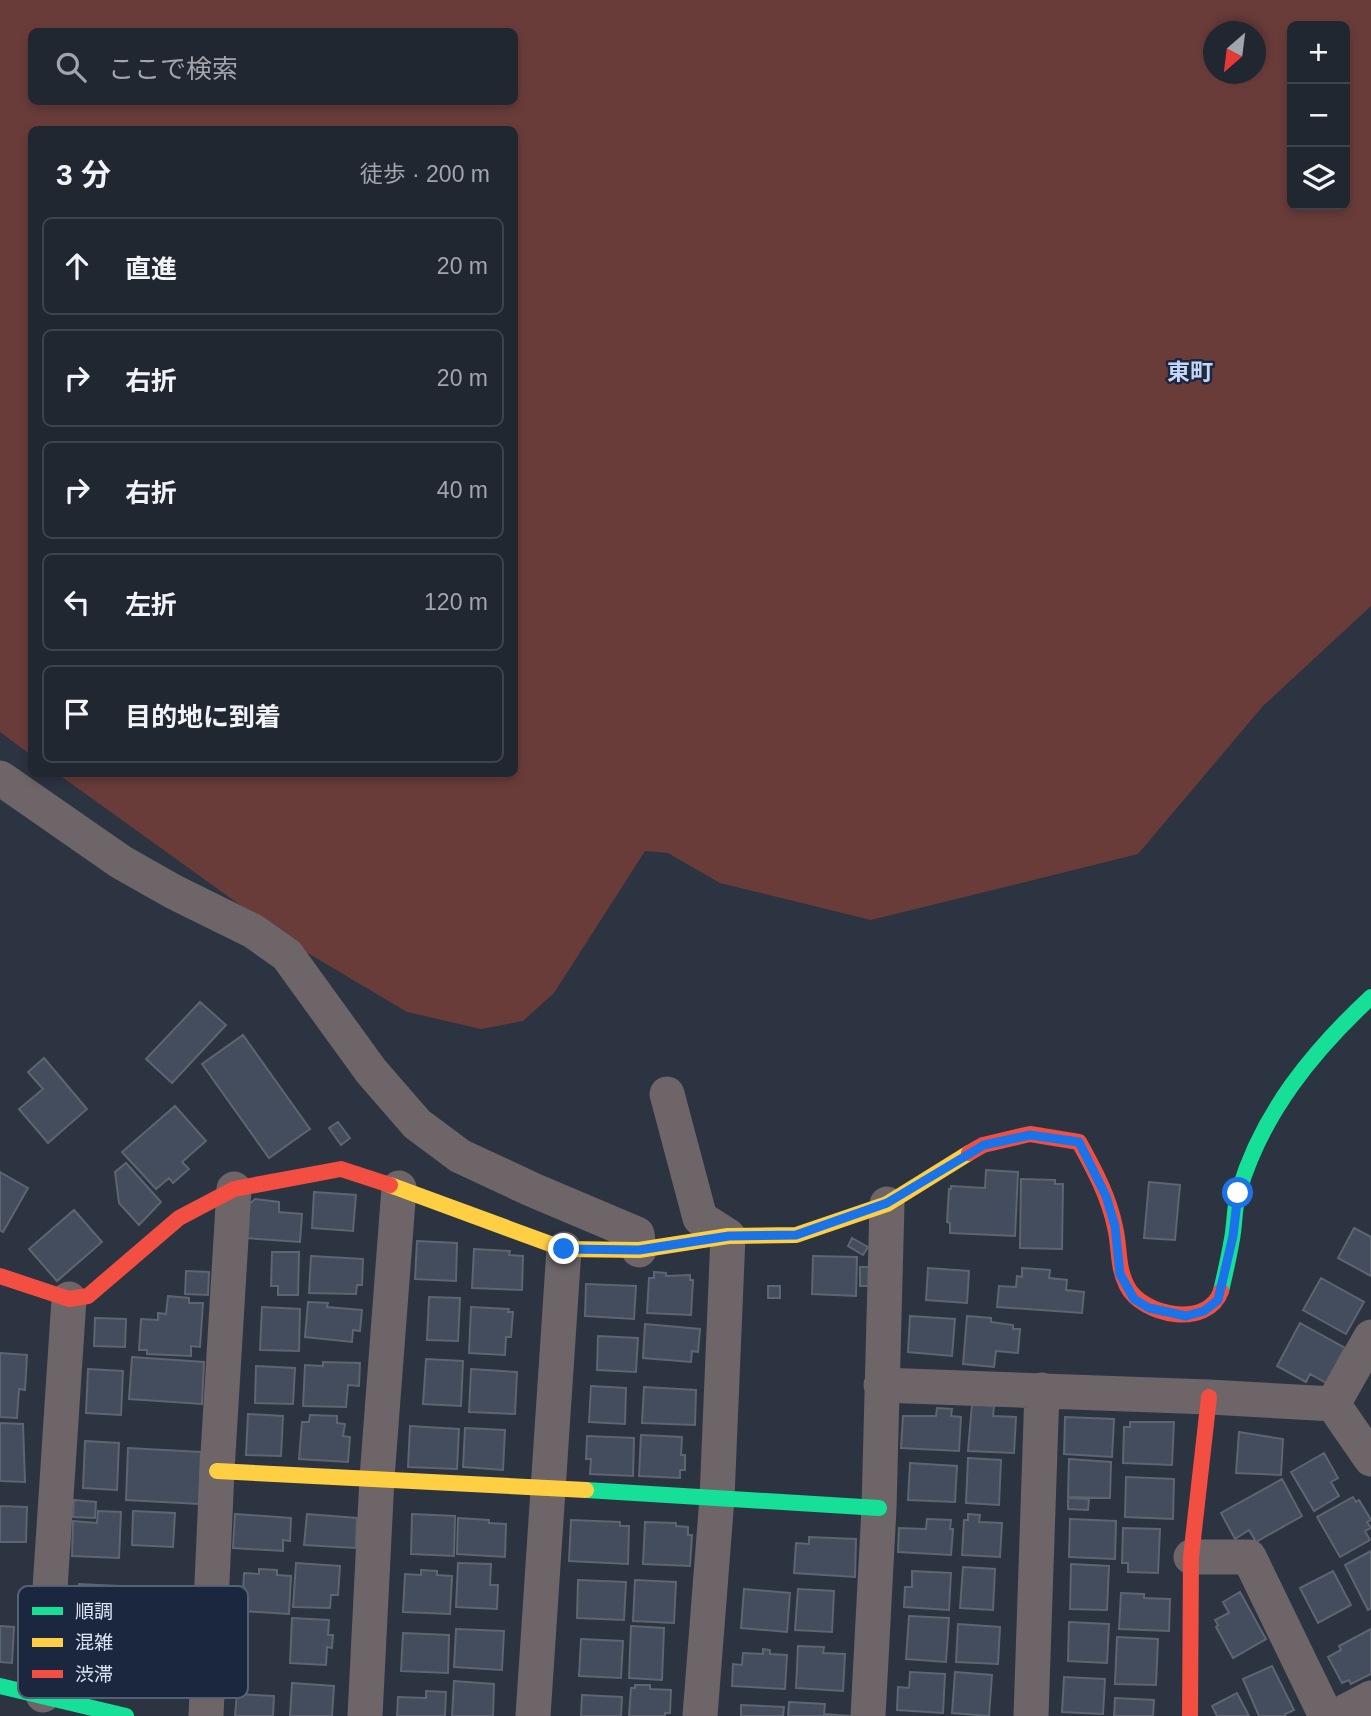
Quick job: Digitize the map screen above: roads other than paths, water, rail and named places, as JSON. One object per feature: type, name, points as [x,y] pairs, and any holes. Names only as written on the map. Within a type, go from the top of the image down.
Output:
[{"type":"street","points":[[0,778],[121,862],[253,931],[286,956],[371,1072],[417,1124],[460,1156],[637,1234],[639,1250]]},
{"type":"street","points":[[0,1276],[69,1299],[88,1296],[179,1218],[234,1189],[341,1170],[399,1188],[564,1249],[639,1250],[729,1236],[796,1235],[887,1203],[984,1145],[1030,1135],[1079,1142],[1106,1196],[1115,1226],[1120,1274],[1134,1299],[1149,1308],[1186,1316],[1204,1311],[1218,1300],[1233,1236],[1238,1193],[1271,1120],[1308,1061],[1331,1034],[1371,997]]},
{"type":"street","points":[[667,1094],[700,1218],[729,1236]]},
{"type":"street","points":[[365,1716],[377,1478],[399,1188]]},
{"type":"street","points":[[212,1586],[234,1189]]},
{"type":"street","points":[[868,1716],[879,1508],[887,1203]]},
{"type":"street","points":[[700,1716],[717,1498],[729,1236]]},
{"type":"street","points":[[533,1716],[564,1249]]},
{"type":"street","points":[[50,1586],[69,1299]]},
{"type":"street","points":[[1333,1404],[1371,1337]]},
{"type":"street","points":[[881,1385],[1333,1404]]},
{"type":"street","points":[[1031,1716],[1042,1390]]},
{"type":"street","points":[[1191,1716],[1191,1558],[1209,1397]]},
{"type":"street","points":[[1333,1404],[1371,1459]]},
{"type":"street","points":[[217,1471],[879,1508]]},
{"type":"street","points":[[1191,1558],[1249,1556],[1326,1716]]},
{"type":"street","points":[[0,1686],[18,1690]]},
{"type":"street","points":[[55,1698],[126,1716]]},
{"type":"street","points":[[206,1716],[207,1698]]},
{"type":"street","points":[[1337,1716],[1371,1698]]},
{"type":"district","name":"東町","points":[[1190,372]]}]
